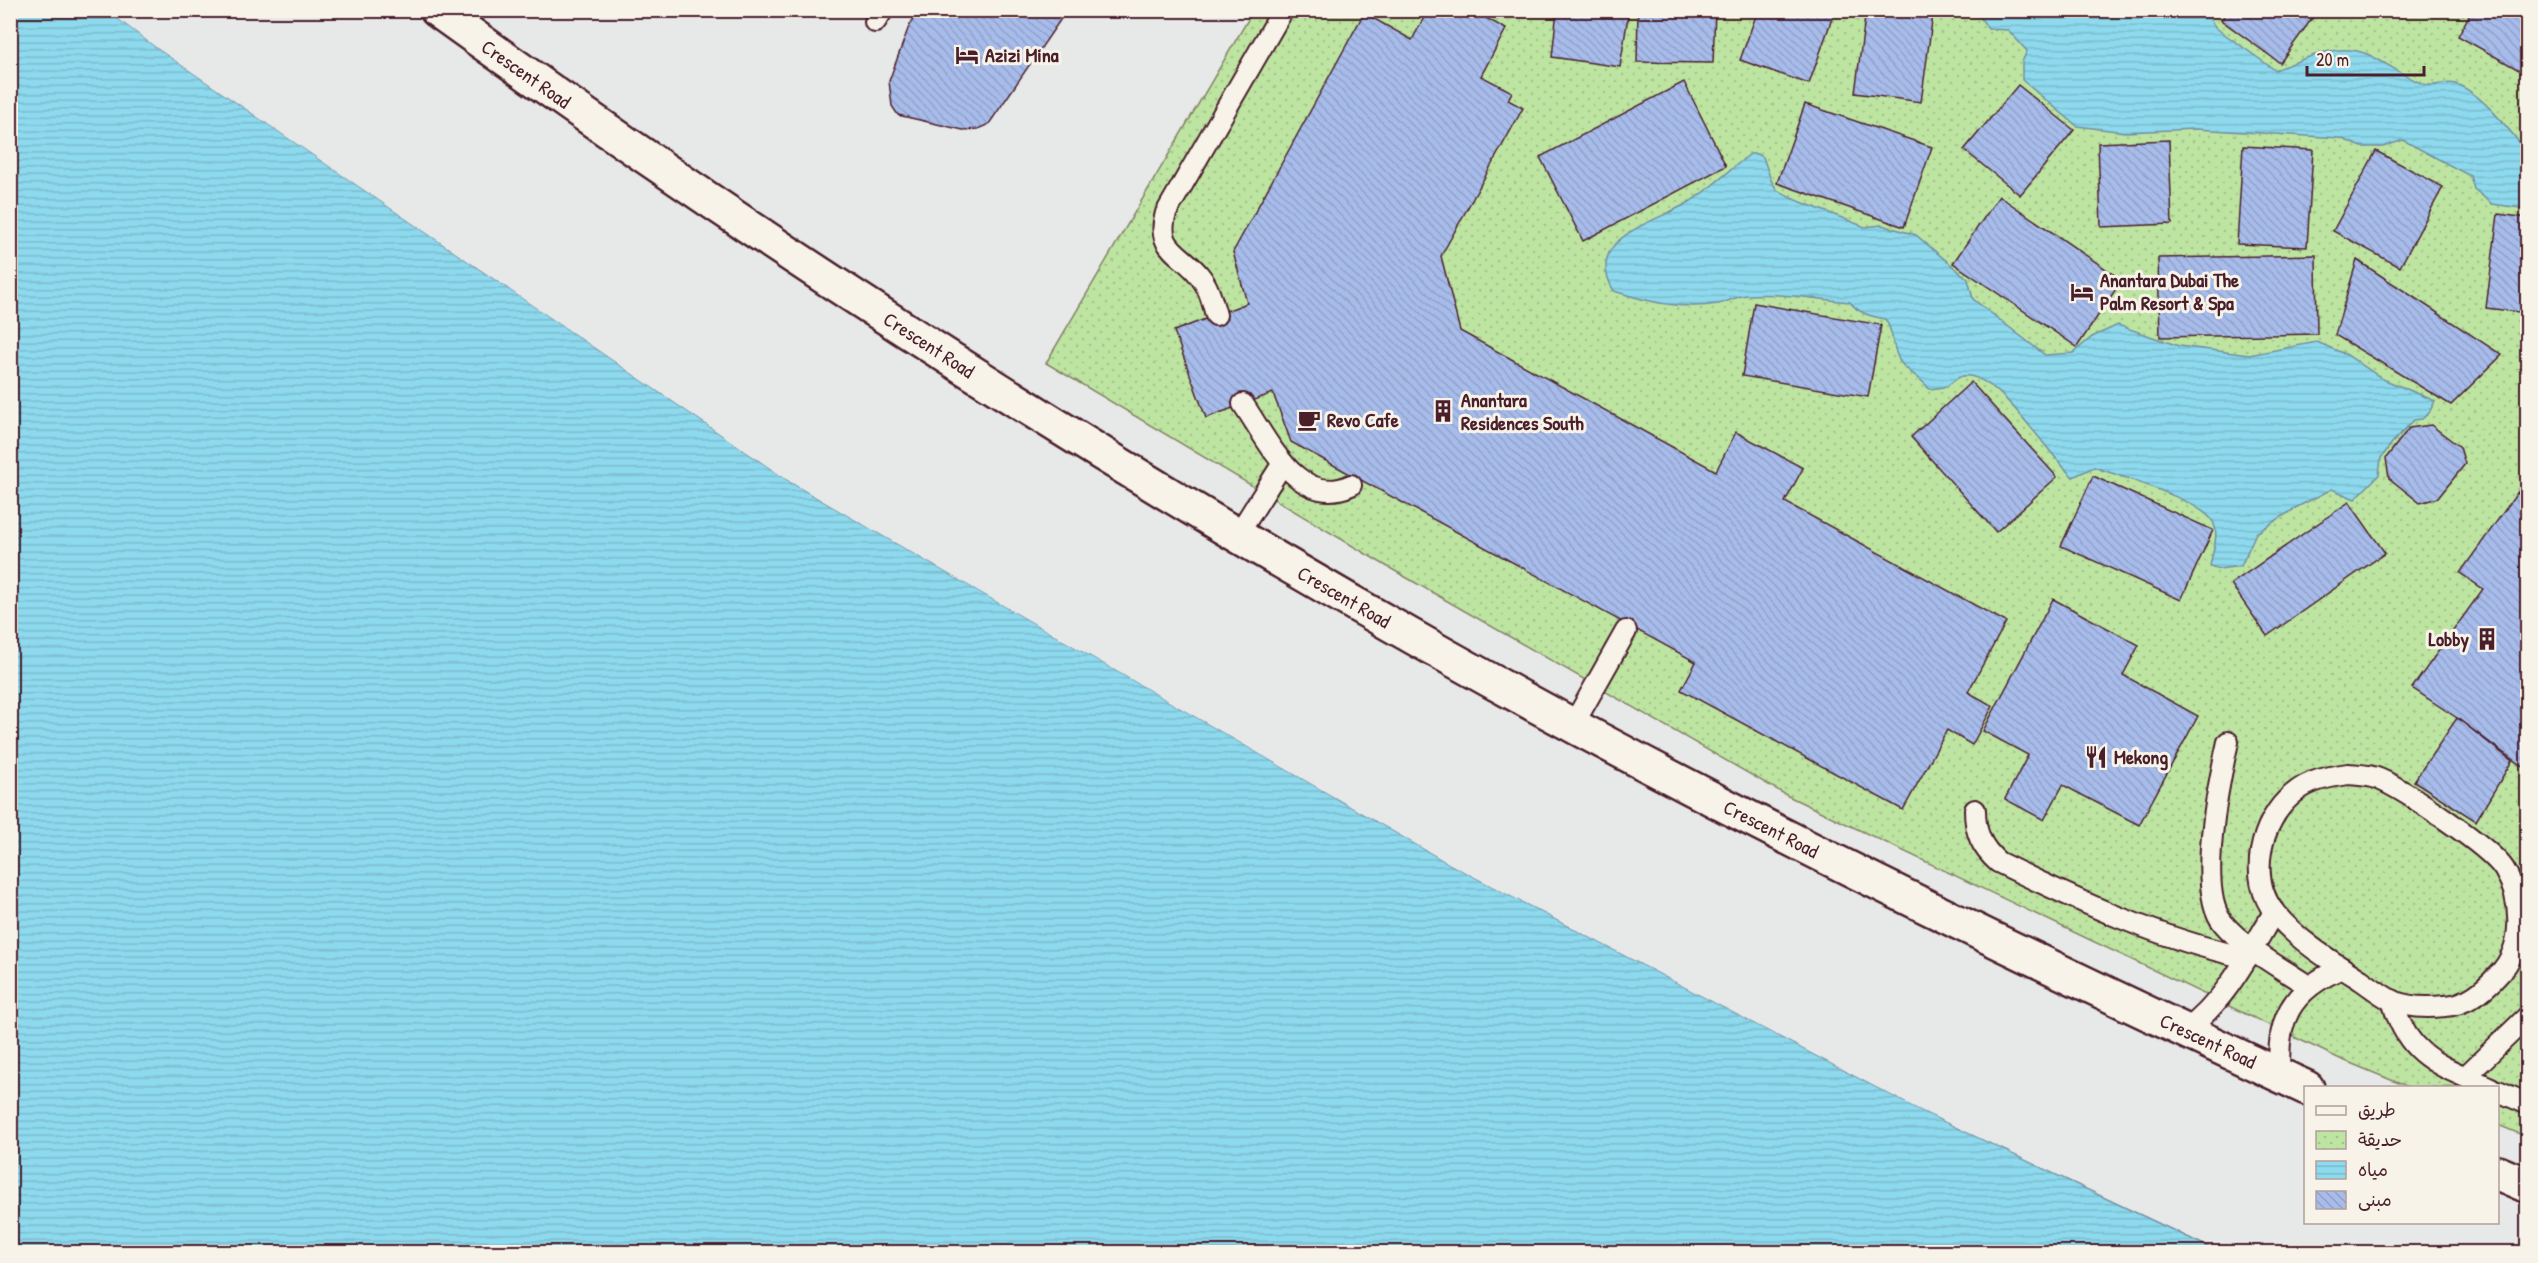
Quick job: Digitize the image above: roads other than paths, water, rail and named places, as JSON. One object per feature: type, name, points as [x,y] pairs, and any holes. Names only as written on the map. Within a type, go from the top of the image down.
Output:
[{"type":"main road","name":"Crescent Road","points":[[437,10],[632,149],[861,302],[1237,536],[1573,725],[1865,877],[2294,1081]]},
{"type":"main road","points":[[2499,1173],[2528,1186]]},
{"type":"lane","points":[[1216,315],[1208,288],[1200,276],[1171,250],[1164,238],[1162,225],[1166,213],[1283,10]]},
{"type":"lane","points":[[1244,404],[1283,463],[1302,483],[1326,492],[1339,491],[1351,485]]},
{"type":"lane","points":[[1237,536],[1283,463]]},
{"type":"lane","points":[[1573,725],[1626,631]]},
{"type":"lane","points":[[2228,742],[2217,789],[2212,836],[2213,899],[2216,911],[2222,922],[2250,953],[2308,986]]},
{"type":"lane","points":[[2348,774],[2377,778],[2403,791],[2485,849],[2507,875],[2514,890],[2519,916],[2516,941],[2504,970],[2481,992],[2453,1006],[2421,1008],[2392,1000],[2342,968],[2306,942],[2274,912],[2264,889],[2260,863],[2263,838],[2274,815],[2293,793],[2319,779],[2348,774]]},
{"type":"lane","points":[[1975,810],[1975,825],[1979,839],[1987,852],[1998,862],[2134,925],[2190,944],[2250,953]]},
{"type":"lane","points":[[2185,1031],[2198,1022],[2220,999],[2274,912]]},
{"type":"lane","points":[[2294,1081],[2278,1052],[2282,1030],[2290,1009],[2308,986],[2342,968]]},
{"type":"lane","points":[[2392,1000],[2398,1021],[2409,1041],[2425,1056],[2487,1086]]},
{"type":"lane","points":[[2466,1076],[2528,1016]]},
{"type":"lane","points":[[2499,1090],[2528,1104]]},
{"type":"water","points":[[10,11],[108,11],[157,48],[792,483],[1450,864],[1918,1109],[2219,1252],[11,1252]]},
{"type":"water","points":[[1976,11],[2204,11],[2216,28],[2275,70],[2320,53],[2343,50],[2367,54],[2423,84],[2455,84],[2465,88],[2485,103],[2527,152],[2527,209],[2492,204],[2474,189],[2470,176],[2403,140],[2383,147],[2362,147],[2340,138],[2196,129],[2125,132],[2077,126],[2022,80],[2022,62],[2027,51],[2008,30],[1988,29]]},
{"type":"water","points":[[1750,154],[1763,157],[1777,190],[1791,198],[1865,227],[1882,225],[1916,235],[1968,279],[1973,299],[2045,355],[2073,353],[2092,337],[2118,325],[2179,346],[2249,355],[2317,342],[2347,355],[2383,379],[2435,401],[2429,413],[2422,419],[2414,420],[2392,443],[2381,458],[2379,475],[2355,499],[2332,489],[2299,506],[2256,533],[2241,566],[2219,569],[2210,566],[2216,534],[2214,524],[2208,515],[2179,498],[2094,467],[2073,477],[2007,400],[1992,387],[1977,378],[1963,376],[1947,386],[1929,389],[1901,363],[1885,319],[1861,312],[1850,302],[1749,295],[1718,304],[1691,306],[1652,302],[1614,291],[1606,273],[1607,257],[1615,245],[1627,234],[1691,201]]},
{"type":"place","name":"Azizi Mina","points":[[967,55]]},
{"type":"place","name":"Anantara Dubai The Palm Resort & Spa","points":[[2082,292]]},
{"type":"place","name":"Anantara Residences South","points":[[1443,411]]},
{"type":"place","name":"Revo Cafe","points":[[1309,420]]},
{"type":"place","name":"Lobby","points":[[2487,639]]},
{"type":"place","name":"Mekong","points":[[2096,757]]}]
